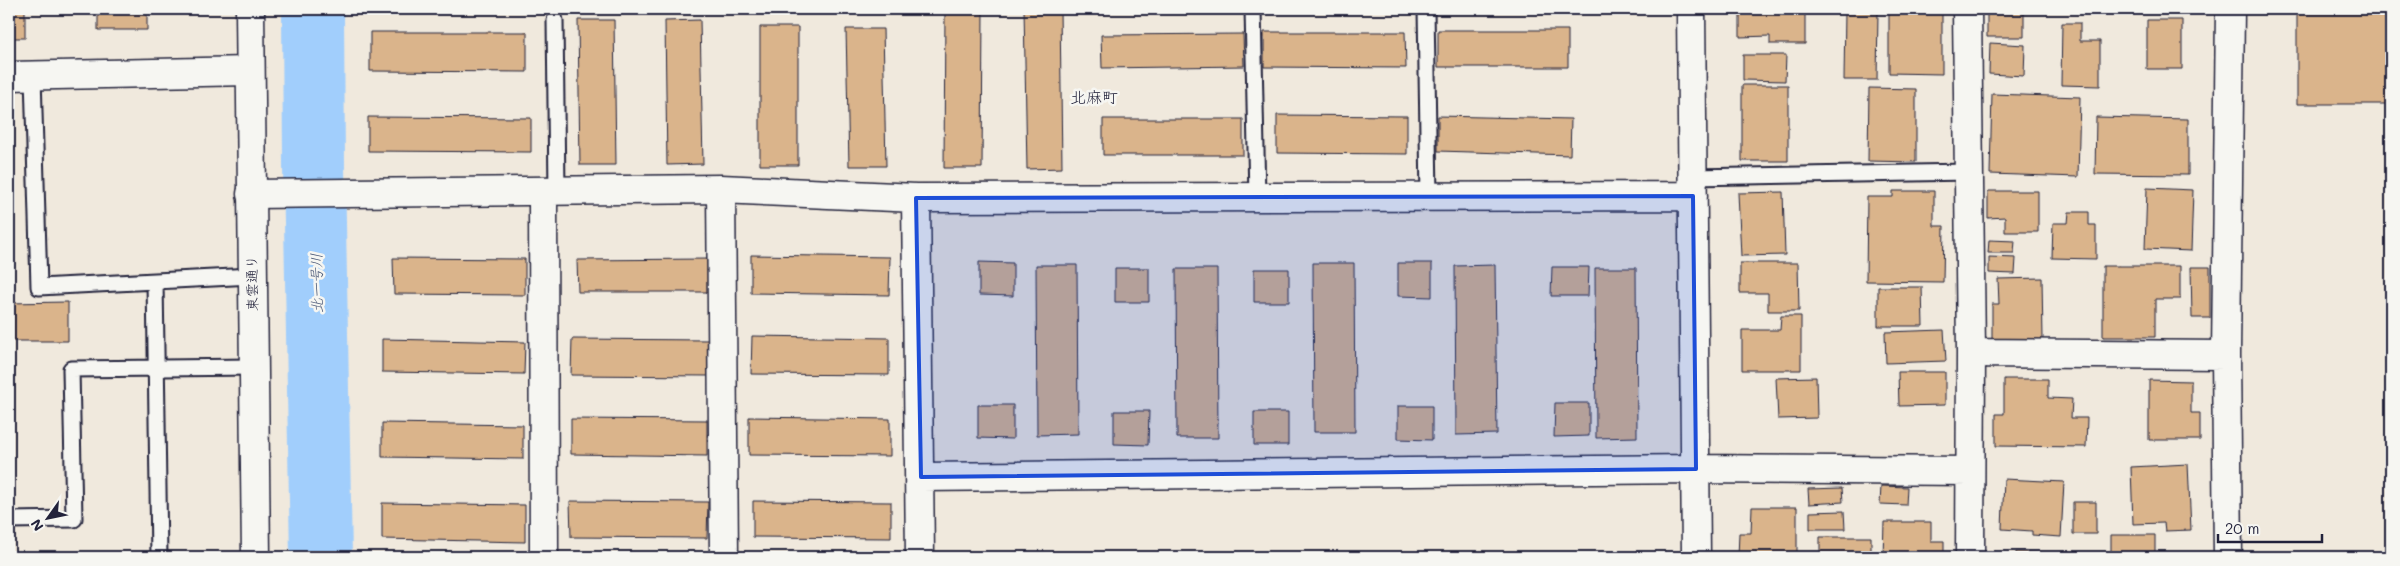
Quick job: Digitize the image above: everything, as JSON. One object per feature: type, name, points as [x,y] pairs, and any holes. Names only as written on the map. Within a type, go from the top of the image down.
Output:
[{"type":"street","name":"東雲通り","points":[[250,9],[256,557]]},
{"type":"street","points":[[1691,9],[1696,557]]},
{"type":"street","points":[[1967,9],[1971,353],[1970,557]]},
{"type":"street","points":[[2228,557],[2226,354],[2230,9]]},
{"type":"street","points":[[21,76],[250,71]]},
{"type":"street","points":[[251,194],[721,189],[916,198],[1429,197],[1694,186]]},
{"type":"street","points":[[721,189],[724,557]]},
{"type":"street","points":[[544,557],[550,192]]},
{"type":"street","points":[[916,198],[921,477],[920,557]]},
{"type":"street","points":[[1971,353],[2226,354]]},
{"type":"street","points":[[921,477],[1696,469],[1970,471]]},
{"type":"lane","points":[[1252,9],[1257,197]]},
{"type":"lane","points":[[1426,9],[1429,197]]},
{"type":"lane","points":[[550,192],[555,20]]},
{"type":"lane","points":[[21,76],[39,287],[252,276]]},
{"type":"lane","points":[[1694,186],[1969,172]]},
{"type":"lane","points":[[155,281],[159,557]]},
{"type":"lane","points":[[9,520],[74,519],[71,369],[253,367]]},
{"type":"highlighted area","points":[[1693,196],[1696,469],[921,477],[916,198]]},
{"type":"building","points":[[9,9],[25,9],[25,38],[9,38]]},
{"type":"building","points":[[98,9],[147,9],[147,30],[98,30]]},
{"type":"building","points":[[945,9],[983,9],[982,168],[944,168]]},
{"type":"building","points":[[1024,9],[1060,9],[1062,168],[1027,169]]},
{"type":"building","points":[[1740,9],[1805,9],[1805,44],[1770,44],[1770,36],[1740,37]]},
{"type":"building","points":[[1889,9],[1942,9],[1942,74],[1889,73]]},
{"type":"building","points":[[1987,9],[2024,9],[2024,37],[1987,37]]},
{"type":"building","points":[[2297,9],[2391,9],[2391,104],[2297,104]]},
{"type":"building","points":[[1845,11],[1878,12],[1877,80],[1844,80]]},
{"type":"building","points":[[578,20],[614,20],[616,165],[580,165]]},
{"type":"building","points":[[700,20],[703,164],[667,165],[665,21]]},
{"type":"building","points":[[2147,20],[2182,20],[2182,69],[2147,69]]},
{"type":"building","points":[[2062,23],[2080,23],[2080,41],[2100,41],[2100,86],[2061,85]]},
{"type":"building","points":[[760,27],[798,27],[798,165],[760,165]]},
{"type":"building","points":[[846,29],[883,29],[886,166],[849,166]]},
{"type":"building","points":[[1438,30],[1568,30],[1568,67],[1438,67]]},
{"type":"building","points":[[370,32],[527,32],[527,72],[370,71]]},
{"type":"building","points":[[1264,32],[1405,32],[1406,68],[1264,67]]},
{"type":"building","points":[[1243,34],[1244,66],[1102,68],[1101,35]]},
{"type":"building","points":[[1990,43],[2025,45],[2024,76],[1989,74]]},
{"type":"building","points":[[1743,55],[1786,55],[1785,81],[1743,80]]},
{"type":"building","points":[[1742,85],[1788,85],[1788,161],[1742,161]]},
{"type":"building","points":[[1869,88],[1916,89],[1916,162],[1868,161]]},
{"type":"building","points":[[1992,94],[2080,97],[2078,177],[1990,174]]},
{"type":"building","points":[[1277,115],[1407,116],[1407,154],[1277,153]]},
{"type":"building","points":[[1438,116],[1571,119],[1570,155],[1438,151]]},
{"type":"building","points":[[368,117],[531,118],[531,152],[368,151]]},
{"type":"building","points":[[2096,117],[2188,119],[2188,175],[2095,174]]},
{"type":"building","points":[[1103,119],[1243,119],[1243,155],[1103,155]]},
{"type":"building","points":[[2147,188],[2193,190],[2191,251],[2145,249]]},
{"type":"building","points":[[1893,191],[1934,191],[1934,226],[1944,226],[1943,282],[1866,281],[1867,197],[1893,197]]},
{"type":"building","points":[[1988,191],[2038,191],[2038,232],[2005,232],[2005,217],[1988,218]]},
{"type":"building","points":[[1783,192],[1785,255],[1741,256],[1738,193]]},
{"type":"building","points":[[2069,212],[2089,212],[2089,225],[2096,225],[2096,259],[2052,258],[2053,223],[2068,223]]},
{"type":"building","points":[[1989,240],[2015,241],[2014,253],[1988,253]]},
{"type":"building","points":[[751,255],[890,257],[889,295],[751,293]]},
{"type":"building","points":[[1989,257],[2016,258],[2015,274],[1989,273]]},
{"type":"building","points":[[393,258],[525,259],[525,295],[394,294]]},
{"type":"building","points":[[709,259],[708,292],[578,292],[577,260]]},
{"type":"building","points":[[979,262],[1013,263],[1013,296],[979,295]]},
{"type":"building","points":[[1313,263],[1354,263],[1355,432],[1314,432]]},
{"type":"building","points":[[1398,263],[1432,263],[1432,297],[1398,296]]},
{"type":"building","points":[[1740,263],[1798,263],[1799,311],[1768,311],[1768,293],[1740,293]]},
{"type":"building","points":[[1036,265],[1077,265],[1078,434],[1037,435]]},
{"type":"building","points":[[1495,265],[1497,434],[1456,435],[1455,266]]},
{"type":"building","points":[[2103,266],[2180,266],[2180,299],[2155,299],[2155,337],[2103,337]]},
{"type":"building","points":[[1552,267],[1589,267],[1588,296],[1551,296]]},
{"type":"building","points":[[2191,267],[2210,267],[2210,318],[2192,318]]},
{"type":"building","points":[[1115,268],[1149,268],[1149,302],[1115,302]]},
{"type":"building","points":[[1595,268],[1636,268],[1637,437],[1596,438]]},
{"type":"building","points":[[1176,269],[1217,269],[1218,438],[1177,438]]},
{"type":"building","points":[[1254,269],[1289,269],[1289,302],[1254,302]]},
{"type":"building","points":[[2042,278],[2043,340],[1992,340],[1992,304],[1999,304],[1998,279]]},
{"type":"building","points":[[1878,287],[1922,287],[1923,326],[1878,326]]},
{"type":"building","points":[[68,302],[68,341],[9,341],[9,303]]},
{"type":"building","points":[[1781,316],[1801,316],[1801,370],[1742,370],[1742,330],[1780,330]]},
{"type":"building","points":[[1944,330],[1946,361],[1886,363],[1885,332]]},
{"type":"building","points":[[752,336],[889,338],[889,375],[751,374]]},
{"type":"building","points":[[382,339],[525,342],[524,374],[382,372]]},
{"type":"building","points":[[572,339],[709,340],[709,376],[571,375]]},
{"type":"building","points":[[1898,372],[1945,372],[1945,405],[1899,406]]},
{"type":"building","points":[[1816,377],[1817,418],[1778,419],[1776,378]]},
{"type":"building","points":[[2004,379],[2048,379],[2048,398],[2072,399],[2071,418],[2087,418],[2086,447],[1996,446],[1996,414],[2004,414]]},
{"type":"building","points":[[2149,380],[2191,381],[2191,413],[2200,413],[2200,440],[2149,440]]},
{"type":"building","points":[[1555,403],[1589,403],[1589,436],[1554,437]]},
{"type":"building","points":[[978,405],[1013,405],[1013,439],[978,438]]},
{"type":"building","points":[[1398,406],[1432,406],[1432,440],[1398,439]]},
{"type":"building","points":[[1114,411],[1149,411],[1148,445],[1114,444]]},
{"type":"building","points":[[1254,412],[1288,412],[1288,445],[1254,445]]},
{"type":"building","points":[[749,417],[890,419],[890,456],[749,455]]},
{"type":"building","points":[[571,419],[707,420],[707,456],[571,454]]},
{"type":"building","points":[[382,423],[523,425],[523,459],[382,457]]},
{"type":"building","points":[[2188,464],[2191,530],[2165,531],[2164,523],[2133,524],[2131,467]]},
{"type":"building","points":[[2004,479],[2064,482],[2061,537],[2032,535],[2032,531],[2002,529]]},
{"type":"building","points":[[1881,486],[1907,487],[1906,505],[1880,504]]},
{"type":"building","points":[[1842,488],[1843,502],[1809,504],[1808,489]]},
{"type":"building","points":[[570,501],[708,502],[707,538],[571,537]]},
{"type":"building","points":[[753,501],[891,502],[891,538],[753,537]]},
{"type":"building","points":[[2073,502],[2096,502],[2096,534],[2073,534]]},
{"type":"building","points":[[382,503],[525,505],[525,542],[382,539]]},
{"type":"building","points":[[1752,507],[1797,507],[1797,557],[1738,557],[1739,533],[1751,533]]},
{"type":"building","points":[[1844,511],[1845,529],[1810,529],[1810,512]]},
{"type":"building","points":[[1884,522],[1931,522],[1931,541],[1944,541],[1944,557],[1883,557]]},
{"type":"building","points":[[2111,535],[2155,535],[2155,557],[2111,557]]},
{"type":"building","points":[[1820,537],[1871,537],[1871,557],[1820,557]]},
{"type":"building","points":[[2016,552],[2063,553],[2063,557],[2016,557]]},
{"type":"waterway","name":"北一号川","points":[[313,9],[321,557]]},
{"type":"district","name":"北麻町","points":[[1094,97]]}]
